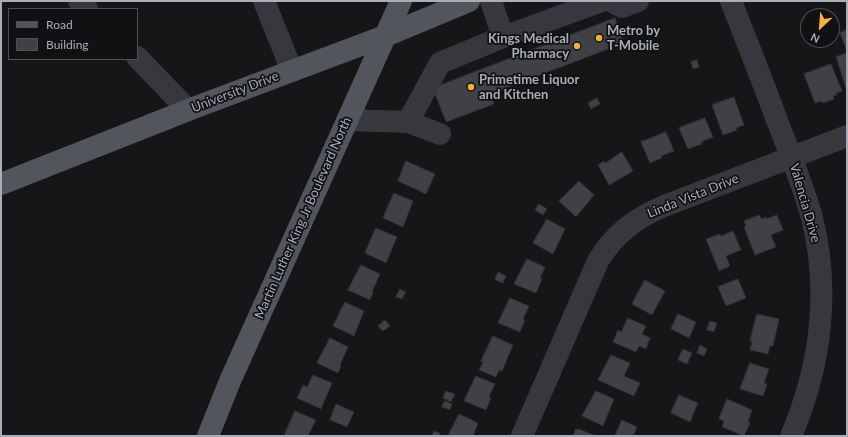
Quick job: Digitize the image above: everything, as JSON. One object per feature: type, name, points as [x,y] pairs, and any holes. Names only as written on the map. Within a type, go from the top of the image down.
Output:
[{"type":"main road","name":"Martin Luther King Jr Boulevard North","points":[[208,436],[230,381],[401,1]]},
{"type":"main road","name":"University Drive","points":[[1,184],[188,110],[385,36],[469,1]]},
{"type":"street","points":[[264,1],[292,71]]},
{"type":"street","points":[[491,1],[503,37]]},
{"type":"street","points":[[408,122],[440,63],[503,37],[602,1]]},
{"type":"street","points":[[610,1],[622,7],[638,1]]},
{"type":"street","name":"Valencia Drive","points":[[731,1],[805,195],[816,235],[819,256],[822,289],[821,322],[816,360],[806,396],[791,436]]},
{"type":"street","points":[[138,58],[188,110]]},
{"type":"street","points":[[347,120],[408,122],[440,134]]},
{"type":"street","name":"Linda Vista Drive","points":[[522,436],[598,260],[615,237],[634,221],[653,210],[847,136]]},
{"type":"building","points":[[615,18],[624,43],[490,94],[494,104],[446,122],[433,88]]},
{"type":"building","points":[[847,30],[847,51],[840,33]]},
{"type":"building","points":[[847,53],[847,91],[836,57]]},
{"type":"building","points":[[697,60],[699,67],[693,69],[691,62]]},
{"type":"building","points":[[831,64],[842,91],[833,96],[834,99],[823,103],[822,101],[815,103],[804,74]]},
{"type":"building","points":[[734,97],[744,125],[736,128],[737,130],[723,135],[712,105]]},
{"type":"building","points":[[597,98],[600,104],[591,109],[588,103]]},
{"type":"building","points":[[705,118],[713,137],[701,142],[702,144],[688,149],[679,128]]},
{"type":"building","points":[[666,132],[674,151],[661,156],[662,158],[650,163],[641,142]]},
{"type":"building","points":[[622,152],[633,171],[609,185],[598,165],[604,161],[605,163]]},
{"type":"building","points":[[406,161],[435,174],[426,194],[398,181]]},
{"type":"building","points":[[579,181],[594,195],[576,217],[559,201]]},
{"type":"building","points":[[394,193],[413,201],[403,227],[383,218]]},
{"type":"building","points":[[539,204],[547,209],[543,215],[535,210]]},
{"type":"building","points":[[760,215],[761,219],[766,217],[766,219],[777,215],[783,230],[771,235],[776,247],[755,255],[744,227],[746,226],[744,221]]},
{"type":"building","points":[[547,219],[565,229],[553,254],[533,243]]},
{"type":"building","points":[[376,228],[397,237],[386,263],[365,253]]},
{"type":"building","points":[[733,231],[741,250],[726,256],[730,266],[719,271],[706,239],[720,234],[721,236]]},
{"type":"building","points":[[527,259],[545,267],[536,293],[514,284]]},
{"type":"building","points":[[361,265],[380,274],[370,300],[348,290]]},
{"type":"building","points":[[498,272],[506,276],[503,283],[495,280]]},
{"type":"building","points":[[738,279],[746,298],[726,306],[718,287]]},
{"type":"building","points":[[645,280],[665,291],[652,315],[632,304]]},
{"type":"building","points":[[400,289],[406,292],[402,299],[396,297]]},
{"type":"building","points":[[510,298],[529,306],[523,319],[525,320],[520,332],[498,323]]},
{"type":"building","points":[[345,302],[364,311],[354,336],[333,326]]},
{"type":"building","points":[[678,314],[696,322],[689,338],[671,329]]},
{"type":"building","points":[[757,314],[779,319],[773,346],[770,346],[768,354],[750,350],[752,342],[750,341]]},
{"type":"building","points":[[628,318],[646,326],[642,334],[650,338],[646,349],[639,346],[636,352],[613,342],[618,330],[621,332]]},
{"type":"building","points":[[385,320],[390,326],[383,331],[378,326]]},
{"type":"building","points":[[710,321],[717,323],[714,332],[707,330]]},
{"type":"building","points":[[493,336],[513,345],[502,371],[499,370],[496,377],[479,370],[483,362],[481,361]]},
{"type":"building","points":[[330,338],[348,347],[338,373],[317,363]]},
{"type":"building","points":[[700,345],[707,349],[704,356],[697,353]]},
{"type":"building","points":[[683,349],[692,353],[687,364],[678,360]]},
{"type":"building","points":[[611,355],[630,363],[624,376],[640,383],[634,396],[598,380]]},
{"type":"building","points":[[750,363],[769,369],[764,383],[767,384],[763,396],[740,389]]},
{"type":"building","points":[[313,375],[332,383],[321,409],[297,398],[303,385],[307,387]]},
{"type":"building","points":[[476,376],[495,384],[489,397],[491,398],[486,410],[464,401]]},
{"type":"building","points":[[446,391],[455,394],[451,402],[443,398]]},
{"type":"building","points":[[596,391],[614,399],[603,426],[582,416]]},
{"type":"building","points":[[679,395],[698,403],[690,422],[671,413]]},
{"type":"building","points":[[727,399],[752,410],[748,422],[750,423],[744,436],[722,427],[724,421],[719,419]]},
{"type":"building","points":[[445,401],[452,404],[450,410],[442,407]]},
{"type":"building","points":[[336,404],[354,412],[347,427],[330,420]]},
{"type":"building","points":[[295,411],[316,420],[308,436],[284,436]]},
{"type":"building","points":[[459,414],[478,423],[473,436],[448,436]]},
{"type":"building","points":[[622,420],[637,427],[633,436],[615,436]]},
{"type":"building","points":[[576,429],[579,429],[596,436],[573,436]]},
{"type":"building","points":[[434,431],[440,433],[439,436],[432,436]]},
{"type":"place","name":"Metro by T-Mobile","points":[[599,38]]},
{"type":"place","name":"Kings Medical Pharmacy","points":[[577,46]]},
{"type":"place","name":"Primetime Liquor and Kitchen","points":[[471,87]]}]
